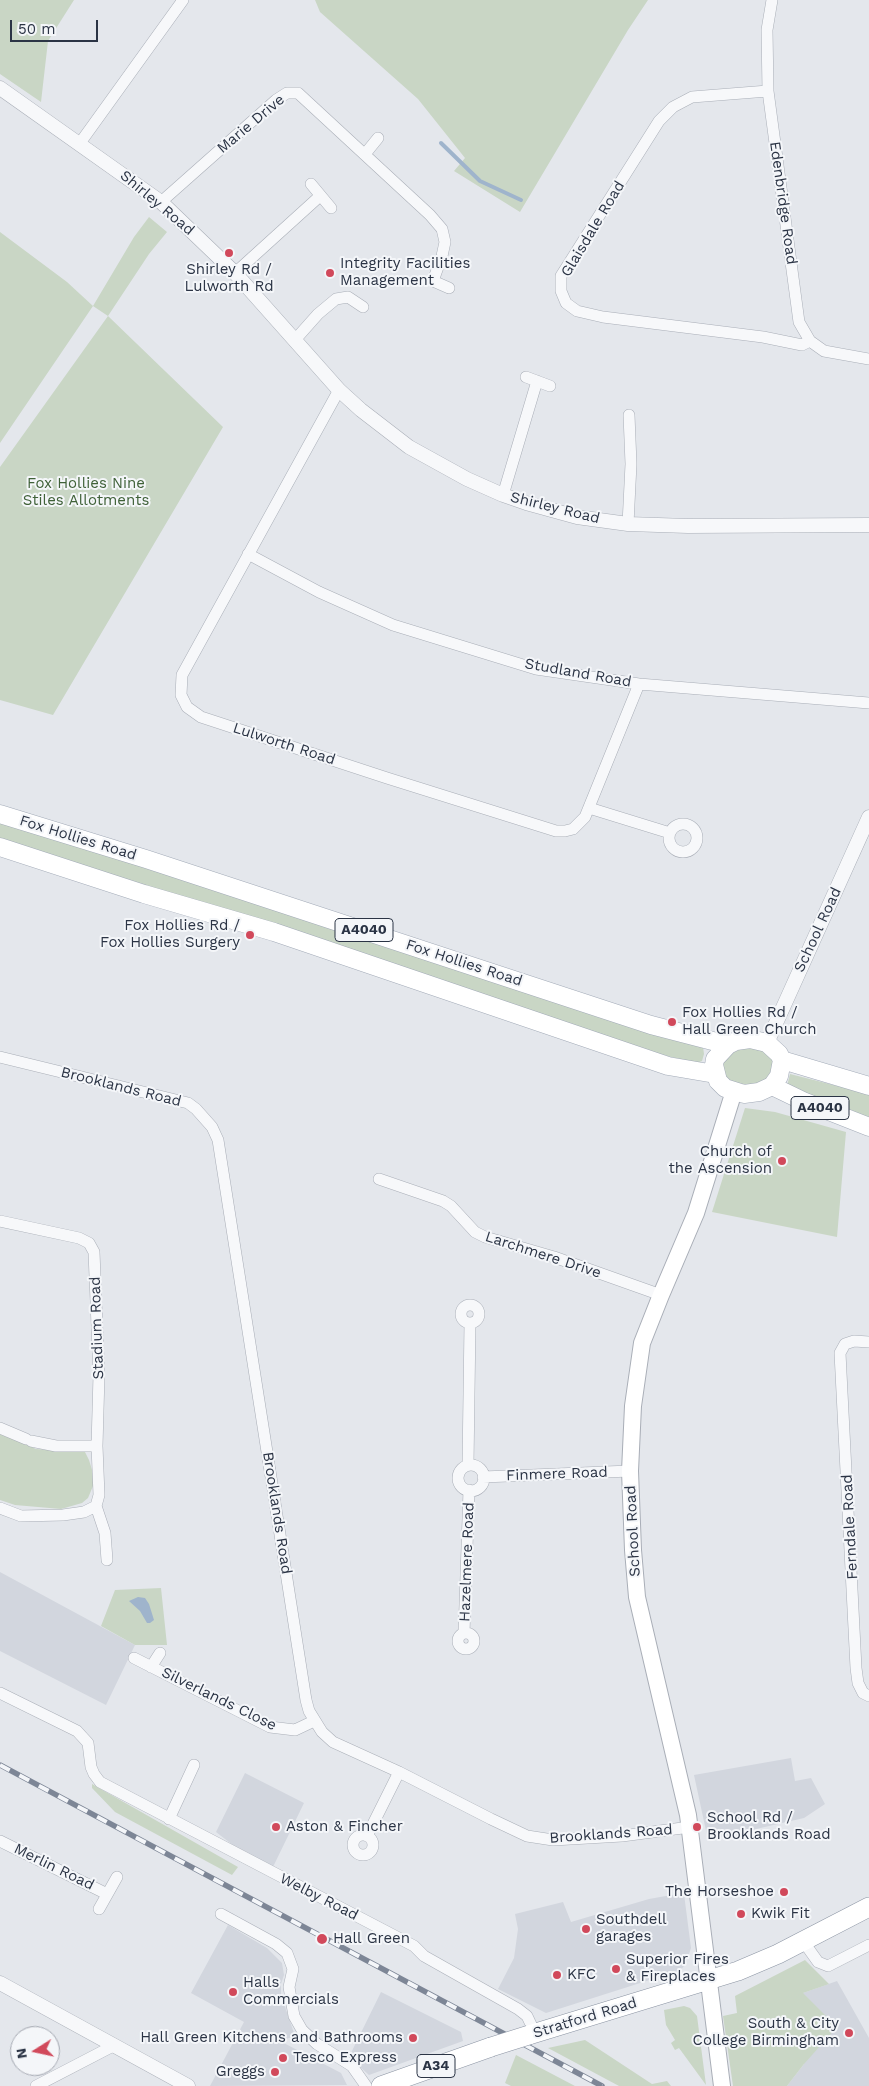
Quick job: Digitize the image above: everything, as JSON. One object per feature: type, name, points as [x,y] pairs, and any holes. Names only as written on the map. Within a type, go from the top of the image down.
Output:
[{"type":"highway","name":"Stratford Road","points":[[381,2086],[491,2047],[738,1971],[803,1942],[869,1908]]},
{"type":"main road","name":"Fox Hollies Road","points":[[0,814],[155,862],[651,1025],[728,1045]]},
{"type":"main road","name":"A4040","points":[[0,847],[144,894],[274,932],[668,1066],[715,1074]]},
{"type":"main road","points":[[750,1039],[767,1043],[782,1060],[779,1076],[772,1086],[766,1091],[752,1094],[734,1091],[721,1084],[715,1074],[715,1059],[728,1045],[736,1041],[750,1039]]},
{"type":"main road","name":"A4040","points":[[782,1060],[869,1086]]},
{"type":"main road","name":"A4040","points":[[772,1086],[803,1101],[869,1127]]},
{"type":"main road","name":"School Road","points":[[722,2086],[690,1827],[670,1730],[637,1597],[630,1471],[634,1406],[642,1343],[696,1213],[734,1091]]},
{"type":"street","points":[[80,143],[183,0]]},
{"type":"street","name":"Edenbridge Road","points":[[772,0],[767,30],[768,91],[799,322],[810,341]]},
{"type":"street","name":"Shirley Road","points":[[0,88],[161,202],[235,273],[339,390],[361,410],[410,447],[467,479],[503,495],[577,517],[628,524],[688,526],[869,525]]},
{"type":"street","name":"Glaisdale Road","points":[[768,91],[692,97],[673,107],[659,122],[561,276],[561,291],[566,302],[577,311],[603,317],[734,333],[802,346],[810,341]]},
{"type":"street","name":"Marie Drive","points":[[161,202],[276,100],[287,93],[298,93],[365,154],[442,229],[445,242],[433,281],[449,288]]},
{"type":"street","points":[[365,154],[378,138]]},
{"type":"street","points":[[311,184],[331,208]]},
{"type":"street","points":[[235,273],[320,196]]},
{"type":"street","points":[[294,341],[318,314],[336,299],[348,297],[363,308]]},
{"type":"street","points":[[810,341],[824,351],[869,359]]},
{"type":"street","points":[[503,495],[531,379],[550,386]]},
{"type":"street","name":"Lulworth Road","points":[[339,390],[182,675],[181,695],[192,712],[201,717],[387,778],[556,831],[573,829],[585,817],[639,684]]},
{"type":"street","points":[[628,524],[631,464],[629,415]]},
{"type":"street","name":"Studland Road","points":[[248,554],[319,592],[393,625],[536,669],[639,684],[869,704]]},
{"type":"street","points":[[590,808],[670,833]]},
{"type":"street","name":"School Road","points":[[767,1043],[869,817]]},
{"type":"street","name":"Brooklands Road","points":[[0,1057],[188,1103],[212,1127],[218,1140],[306,1700],[314,1721],[322,1732],[333,1742],[399,1772],[528,1836],[553,1840],[622,1836],[690,1827]]},
{"type":"street","name":"Larchmere Drive","points":[[379,1179],[443,1201],[451,1206],[475,1232],[485,1237],[554,1257],[661,1295]]},
{"type":"street","name":"Stadium Road","points":[[0,1221],[79,1238],[89,1243],[94,1252],[99,1375],[97,1446],[99,1495],[96,1506],[105,1533],[107,1560]]},
{"type":"street","name":"Hazelmere Road","points":[[470,1323],[468,1465],[461,1470],[458,1478],[461,1486],[469,1490],[480,1487],[483,1477]]},
{"type":"street","name":"Ferndale Road","points":[[869,1342],[854,1341],[846,1344],[840,1353],[856,1668],[858,1683],[863,1694],[869,1696]]},
{"type":"street","points":[[0,1428],[28,1440],[56,1446],[97,1446]]},
{"type":"street","points":[[468,1465],[480,1469],[483,1477]]},
{"type":"street","name":"Finmere Road","points":[[483,1477],[630,1471]]},
{"type":"street","name":"Hazelmere Road","points":[[464,1633],[469,1490]]},
{"type":"street","points":[[0,1508],[21,1516],[63,1515],[84,1512],[96,1506]]},
{"type":"street","name":"Silverlands Close","points":[[151,1667],[160,1652]]},
{"type":"street","name":"Silverlands Close","points":[[134,1658],[270,1727],[295,1730],[314,1721]]},
{"type":"street","name":"Welby Road","points":[[0,1693],[76,1731],[88,1743],[91,1766],[100,1782],[414,1946],[424,1956],[518,2009],[527,2016],[532,2034]]},
{"type":"street","points":[[169,1819],[194,1765]]},
{"type":"street","points":[[367,1836],[399,1772]]},
{"type":"street","name":"Merlin Road","points":[[0,1841],[107,1894]]},
{"type":"street","name":"Merlin Road","points":[[99,1909],[117,1877]]},
{"type":"street","points":[[221,1914],[276,1944],[287,1953],[293,1969],[289,1987],[294,2016],[302,2030],[317,2044],[352,2066],[366,2086]]},
{"type":"street","points":[[803,1942],[818,1962],[828,1966],[869,1945]]},
{"type":"street","points":[[0,1983],[188,2086]]},
{"type":"street","points":[[36,2086],[114,2046]]},
{"type":"shaded area","points":[[0,1572],[135,1645],[106,1705],[0,1651]]},
{"type":"shaded area","points":[[791,1758],[795,1781],[811,1778],[825,1804],[804,1818],[708,1840],[694,1775]]},
{"type":"shaded area","points":[[245,1773],[304,1803],[272,1869],[238,1849],[216,1832]]},
{"type":"shaded area","points":[[684,1894],[691,1948],[686,1963],[681,1970],[546,2013],[498,1989],[514,1958],[518,1929],[515,1914],[563,1902],[571,1922],[649,1899]]},
{"type":"shaded area","points":[[228,1925],[267,1948],[282,1963],[284,1975],[281,1984],[281,1995],[295,2036],[280,2041],[341,2073],[347,2085],[210,2086],[244,2022],[191,1993]]},
{"type":"shaded area","name":"South & City College Birmingham","points":[[837,1981],[869,2038],[869,2086],[787,2086],[804,2064],[803,1993]]},
{"type":"shaded area","points":[[381,1992],[461,2032],[463,2041],[369,2075],[349,2057]]},
{"type":"green space","points":[[0,0],[74,0],[48,41],[41,102],[0,74]]},
{"type":"green space","points":[[315,0],[648,0],[628,30],[520,212],[454,171],[465,158],[418,99],[320,12]]},
{"type":"green space","points":[[149,217],[167,232],[149,254],[108,316],[93,306],[134,237]]},
{"type":"green space","points":[[0,232],[67,282],[93,306],[0,443]]},
{"type":"green space","name":"Fox Hollies Nine Stiles Allotments","points":[[108,316],[223,427],[53,715],[0,700],[0,467]]},
{"type":"green space","points":[[0,820],[703,1047],[702,1061],[697,1063],[650,1052],[0,841]]},
{"type":"green space","points":[[742,1046],[766,1049],[777,1061],[767,1080],[748,1086],[730,1082],[723,1074],[721,1061]]},
{"type":"green space","points":[[790,1074],[869,1094],[869,1118],[787,1086]]},
{"type":"green space","points":[[745,1108],[775,1112],[846,1132],[837,1237],[712,1212]]},
{"type":"green space","points":[[0,1432],[36,1449],[85,1452],[93,1473],[93,1486],[88,1498],[82,1503],[61,1509],[15,1505],[0,1500]]},
{"type":"green space","points":[[161,1588],[167,1645],[135,1645],[101,1626],[115,1590]]},
{"type":"green space","points":[[92,1784],[238,1867],[232,1875],[115,1812],[92,1788]]},
{"type":"green space","points":[[805,1960],[829,1984],[803,1993],[837,2027],[787,2086],[733,2086],[723,2016],[737,2013],[735,1996]]},
{"type":"green space","points":[[684,2006],[690,2008],[697,2016],[706,2085],[679,2048],[675,2050],[671,2043],[675,2040],[666,2025],[664,2010]]},
{"type":"green space","points":[[585,2040],[652,2084],[667,2081],[671,2086],[619,2086],[548,2048]]},
{"type":"green space","points":[[516,2055],[575,2086],[511,2086],[505,2083]]},
{"type":"water","points":[[138,1597],[145,1598],[149,1604],[154,1620],[150,1623],[147,1623],[140,1611],[129,1601]]},
{"type":"waterway","points":[[441,143],[480,181],[521,200]]},
{"type":"railway","points":[[0,1765],[602,2086]]},
{"type":"place","name":"Shirley Rd / Lulworth Rd","points":[[229,253]]},
{"type":"place","name":"Integrity Facilities Management","points":[[330,273]]},
{"type":"place","name":"Fox Hollies Rd / Fox Hollies Surgery","points":[[250,935]]},
{"type":"place","name":"Fox Hollies Rd / Hall Green Church","points":[[672,1022]]},
{"type":"place","name":"Church of the Ascension","points":[[782,1161]]},
{"type":"place","name":"Aston & Fincher","points":[[276,1827]]},
{"type":"place","name":"School Rd / Brooklands Road","points":[[697,1827]]},
{"type":"place","name":"The Horseshoe","points":[[784,1892]]},
{"type":"place","name":"Kwik Fit","points":[[741,1914]]},
{"type":"place","name":"Southdell garages","points":[[586,1929]]},
{"type":"place","name":"Hall Green","points":[[322,1939]]},
{"type":"place","name":"Superior Fires & Fireplaces","points":[[616,1969]]},
{"type":"place","name":"KFC","points":[[557,1975]]},
{"type":"place","name":"Halls Commercials","points":[[233,1992]]},
{"type":"place","name":"South & City College Birmingham","points":[[849,2033]]},
{"type":"place","name":"Hall Green Kitchens and Bathrooms","points":[[413,2038]]},
{"type":"place","name":"Tesco Express","points":[[283,2058]]},
{"type":"place","name":"Greggs","points":[[275,2072]]}]
